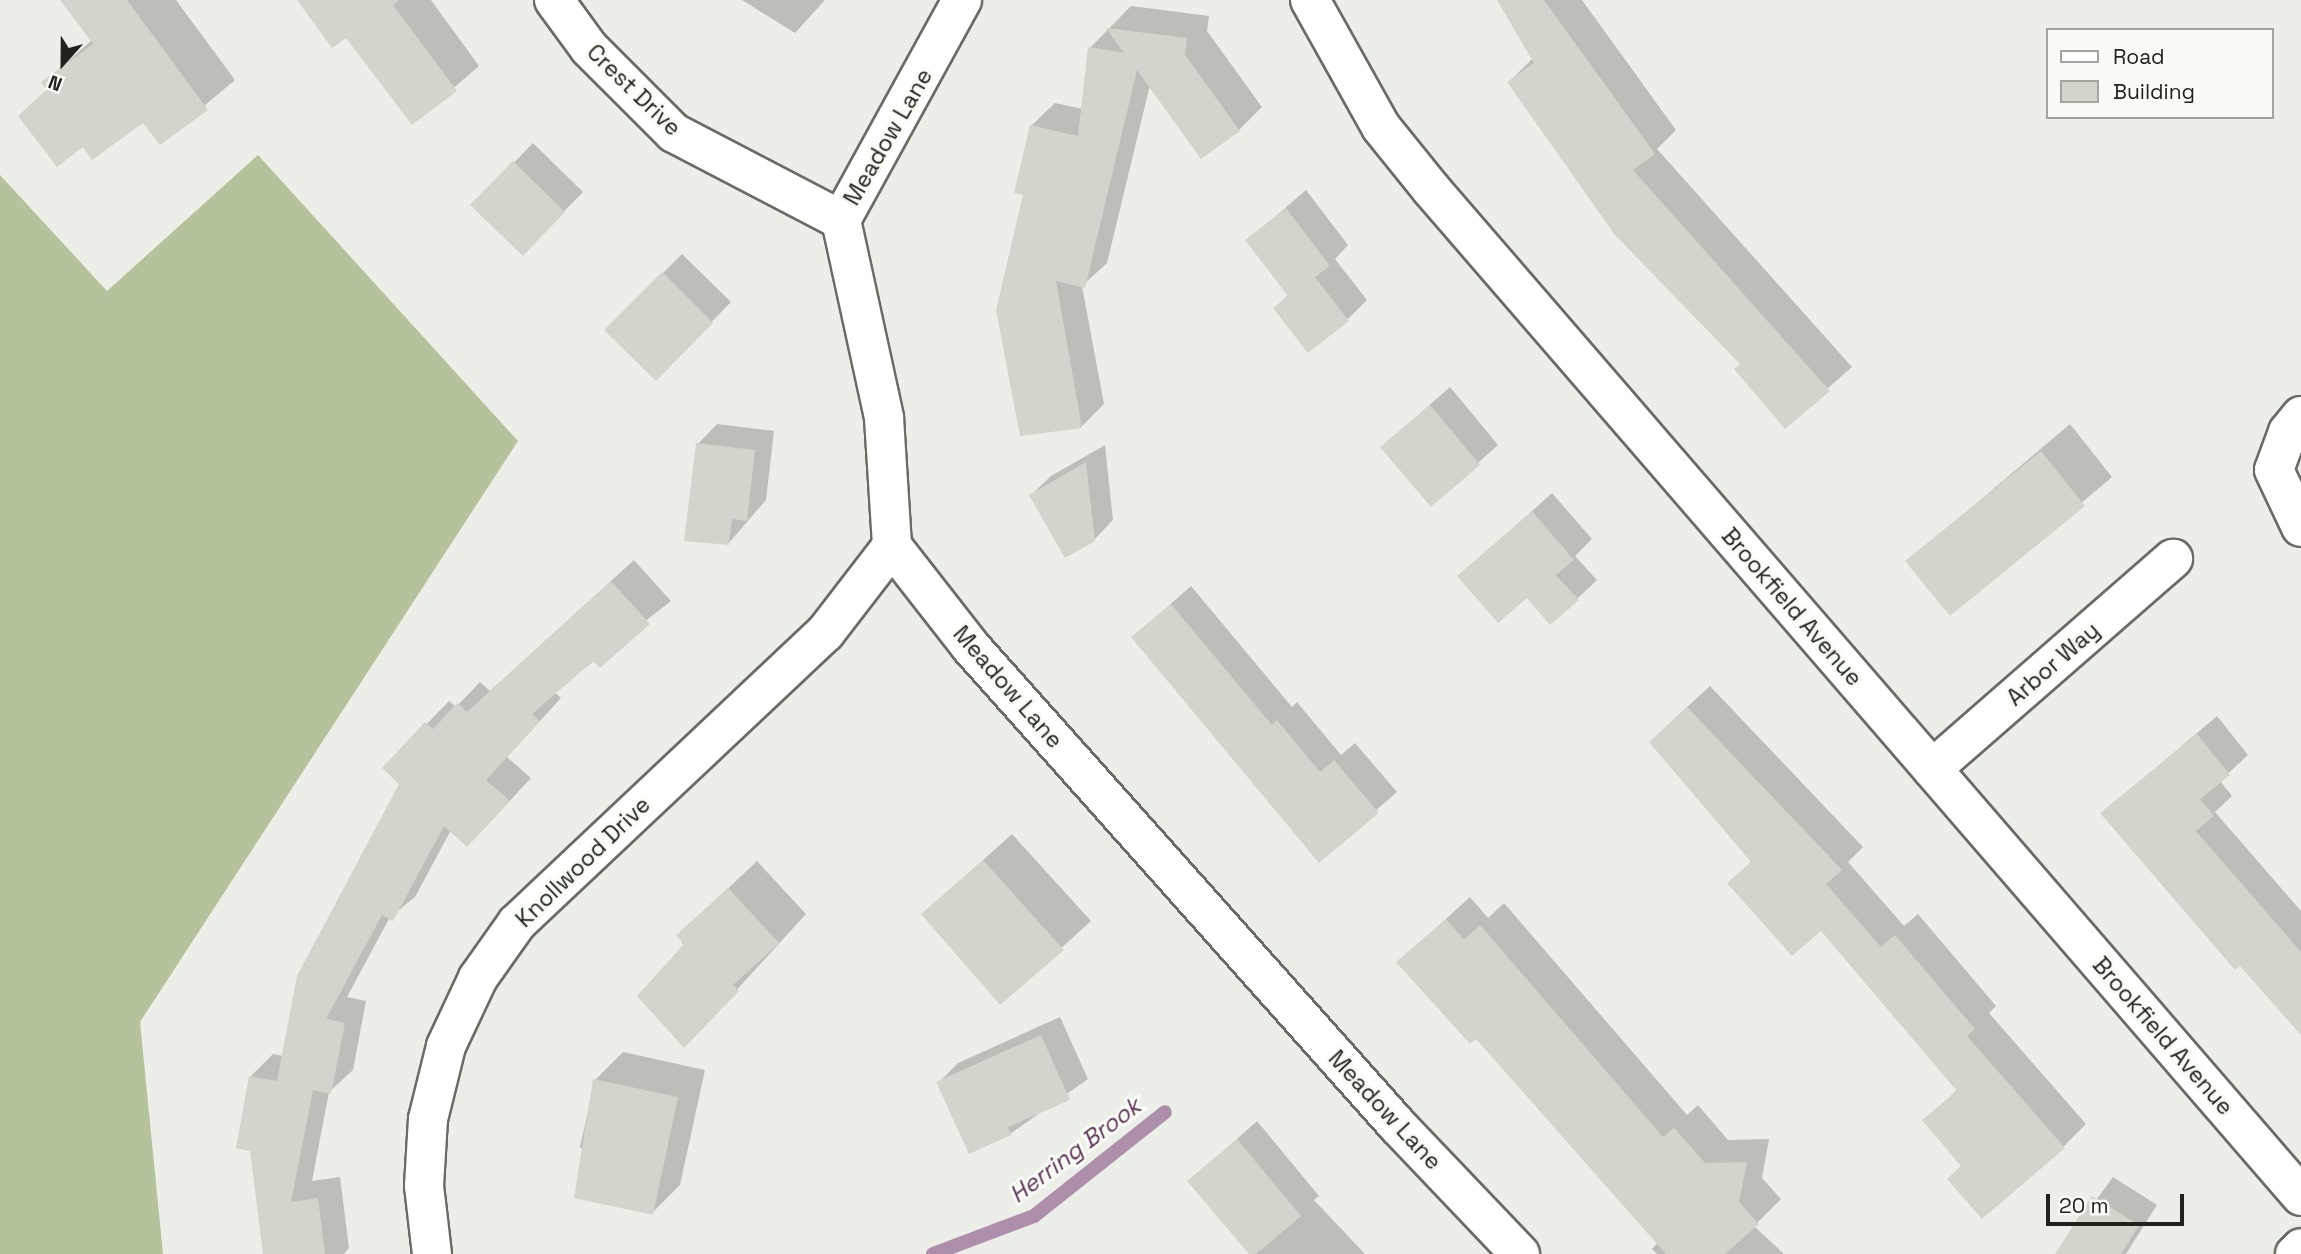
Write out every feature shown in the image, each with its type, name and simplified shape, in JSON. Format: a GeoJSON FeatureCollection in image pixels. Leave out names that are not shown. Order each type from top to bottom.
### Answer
{"type":"FeatureCollection","features":[{"type":"Feature","properties":{"kind":"street","name":"Crest Drive"},"geometry":{"type":"LineString","coordinates":[[554,0],[589,48],[674,134],[841,220]]}},
{"type":"Feature","properties":{"kind":"street","name":"Meadow Lane"},"geometry":{"type":"LineString","coordinates":[[962,0],[841,220],[884,418],[892,546],[979,657],[1398,1126],[1520,1254]]}},
{"type":"Feature","properties":{"kind":"street","name":"Brookfield Avenue"},"geometry":{"type":"LineString","coordinates":[[1310,0],[1381,127],[1431,189],[2301,1196]]}},
{"type":"Feature","properties":{"kind":"street"},"geometry":{"type":"LineString","coordinates":[[2301,416],[2288,432],[2274,470],[2301,527]]}},
{"type":"Feature","properties":{"kind":"street","name":"Knollwood Drive"},"geometry":{"type":"LineString","coordinates":[[432,1254],[424,1186],[428,1119],[446,1046],[478,978],[517,923],[825,632],[892,546]]}},
{"type":"Feature","properties":{"kind":"street","name":"Arbor Way"},"geometry":{"type":"LineString","coordinates":[[1932,769],[2173,559]]}},
{"type":"Feature","properties":{"kind":"street"},"geometry":{"type":"LineString","coordinates":[[2295,1254],[2301,1248]]}},
{"type":"Feature","properties":{"kind":"green space"},"geometry":{"type":"Polygon","coordinates":[[[258,155],[518,441],[140,1022],[163,1254],[0,1254],[0,175],[107,291],[258,155]]]}},
{"type":"Feature","properties":{"kind":"building"},"geometry":{"type":"Polygon","coordinates":[[[60,0],[127,0],[208,110],[160,145],[143,123],[92,160],[83,147],[57,167],[18,116],[46,90],[41,82],[93,44],[60,0]]]}},
{"type":"Feature","properties":{"kind":"building"},"geometry":{"type":"Polygon","coordinates":[[[297,0],[400,0],[393,5],[457,91],[412,125],[346,38],[332,48],[297,0]]]}},
{"type":"Feature","properties":{"kind":"building"},"geometry":{"type":"Polygon","coordinates":[[[1497,0],[1544,0],[1655,154],[1633,170],[1830,391],[1785,429],[1734,369],[1740,364],[1615,235],[1507,82],[1534,63],[1497,0]]]}},
{"type":"Feature","properties":{"kind":"building"},"geometry":{"type":"Polygon","coordinates":[[[1106,28],[1187,38],[1185,55],[1240,131],[1201,159],[1137,70],[1085,288],[1056,281],[1082,428],[1020,436],[996,310],[1023,195],[1014,193],[1030,125],[1078,136],[1088,47],[1124,53],[1106,28]]]}},
{"type":"Feature","properties":{"kind":"building"},"geometry":{"type":"Polygon","coordinates":[[[513,161],[565,212],[523,256],[470,205],[513,161]]]}},
{"type":"Feature","properties":{"kind":"building"},"geometry":{"type":"Polygon","coordinates":[[[1286,208],[1330,266],[1315,277],[1349,321],[1308,353],[1273,308],[1288,296],[1245,240],[1286,208]]]}},
{"type":"Feature","properties":{"kind":"building"},"geometry":{"type":"Polygon","coordinates":[[[662,272],[713,323],[656,381],[604,330],[662,272]]]}},
{"type":"Feature","properties":{"kind":"building"},"geometry":{"type":"Polygon","coordinates":[[[1430,405],[1480,465],[1431,507],[1380,447],[1430,405]]]}},
{"type":"Feature","properties":{"kind":"building"},"geometry":{"type":"Polygon","coordinates":[[[696,443],[755,450],[747,521],[732,519],[729,545],[684,541],[696,443]]]}},
{"type":"Feature","properties":{"kind":"building"},"geometry":{"type":"Polygon","coordinates":[[[2041,451],[2085,506],[1950,616],[1905,561],[2041,451]]]}},
{"type":"Feature","properties":{"kind":"building"},"geometry":{"type":"Polygon","coordinates":[[[1086,462],[1095,541],[1065,558],[1029,495],[1086,462]]]}},
{"type":"Feature","properties":{"kind":"building"},"geometry":{"type":"Polygon","coordinates":[[[1532,511],[1574,560],[1556,575],[1579,600],[1550,625],[1527,598],[1498,623],[1457,576],[1532,511]]]}},
{"type":"Feature","properties":{"kind":"building"},"geometry":{"type":"Polygon","coordinates":[[[611,581],[650,624],[600,668],[593,661],[532,714],[540,721],[486,780],[510,801],[467,847],[444,826],[393,921],[382,915],[326,1019],[345,1023],[331,1094],[313,1090],[291,1202],[318,1198],[325,1254],[263,1254],[250,1151],[236,1148],[249,1076],[277,1081],[297,976],[399,784],[382,768],[425,722],[433,729],[457,703],[467,712],[611,581]]]}},
{"type":"Feature","properties":{"kind":"building"},"geometry":{"type":"Polygon","coordinates":[[[1171,604],[1272,725],[1277,720],[1320,772],[1334,760],[1379,813],[1319,863],[1131,637],[1171,604]]]}},
{"type":"Feature","properties":{"kind":"building"},"geometry":{"type":"Polygon","coordinates":[[[1687,707],[1842,870],[1826,884],[1881,947],[1895,935],[1975,1029],[1967,1036],[2065,1148],[1982,1219],[1947,1179],[1961,1166],[1922,1120],[1957,1091],[1821,931],[1792,956],[1727,883],[1751,862],[1649,742],[1687,707]]]}},
{"type":"Feature","properties":{"kind":"building"},"geometry":{"type":"Polygon","coordinates":[[[2197,734],[2230,775],[2200,799],[2214,816],[2196,831],[2301,952],[2301,1035],[2240,966],[2235,970],[2100,813],[2197,734]]]}},
{"type":"Feature","properties":{"kind":"building"},"geometry":{"type":"Polygon","coordinates":[[[983,860],[1064,950],[1000,1005],[921,914],[983,860]]]}},
{"type":"Feature","properties":{"kind":"building"},"geometry":{"type":"Polygon","coordinates":[[[728,888],[779,943],[733,985],[739,991],[684,1048],[637,996],[684,944],[676,935],[728,888]]]}},
{"type":"Feature","properties":{"kind":"building"},"geometry":{"type":"Polygon","coordinates":[[[1446,919],[1464,940],[1480,925],[1663,1137],[1674,1128],[1705,1163],[1747,1162],[1739,1202],[1759,1224],[1725,1254],[1666,1254],[1476,1039],[1470,1044],[1396,962],[1446,919]]]}},
{"type":"Feature","properties":{"kind":"building"},"geometry":{"type":"Polygon","coordinates":[[[1041,1035],[1070,1100],[1008,1127],[1011,1135],[969,1154],[936,1082],[1041,1035]]]}},
{"type":"Feature","properties":{"kind":"building"},"geometry":{"type":"Polygon","coordinates":[[[593,1079],[678,1097],[653,1215],[574,1198],[593,1079]]]}},
{"type":"Feature","properties":{"kind":"building"},"geometry":{"type":"Polygon","coordinates":[[[1237,1139],[1301,1216],[1256,1254],[1249,1254],[1187,1181],[1237,1139]]]}},
{"type":"Feature","properties":{"kind":"building"},"geometry":{"type":"Polygon","coordinates":[[[2092,1196],[2139,1225],[2121,1254],[2055,1254],[2092,1196]]]}},
{"type":"Feature","properties":{"kind":"waterway","name":"Herring Brook"},"geometry":{"type":"LineString","coordinates":[[933,1254],[1034,1216],[1165,1112]]}}]}
